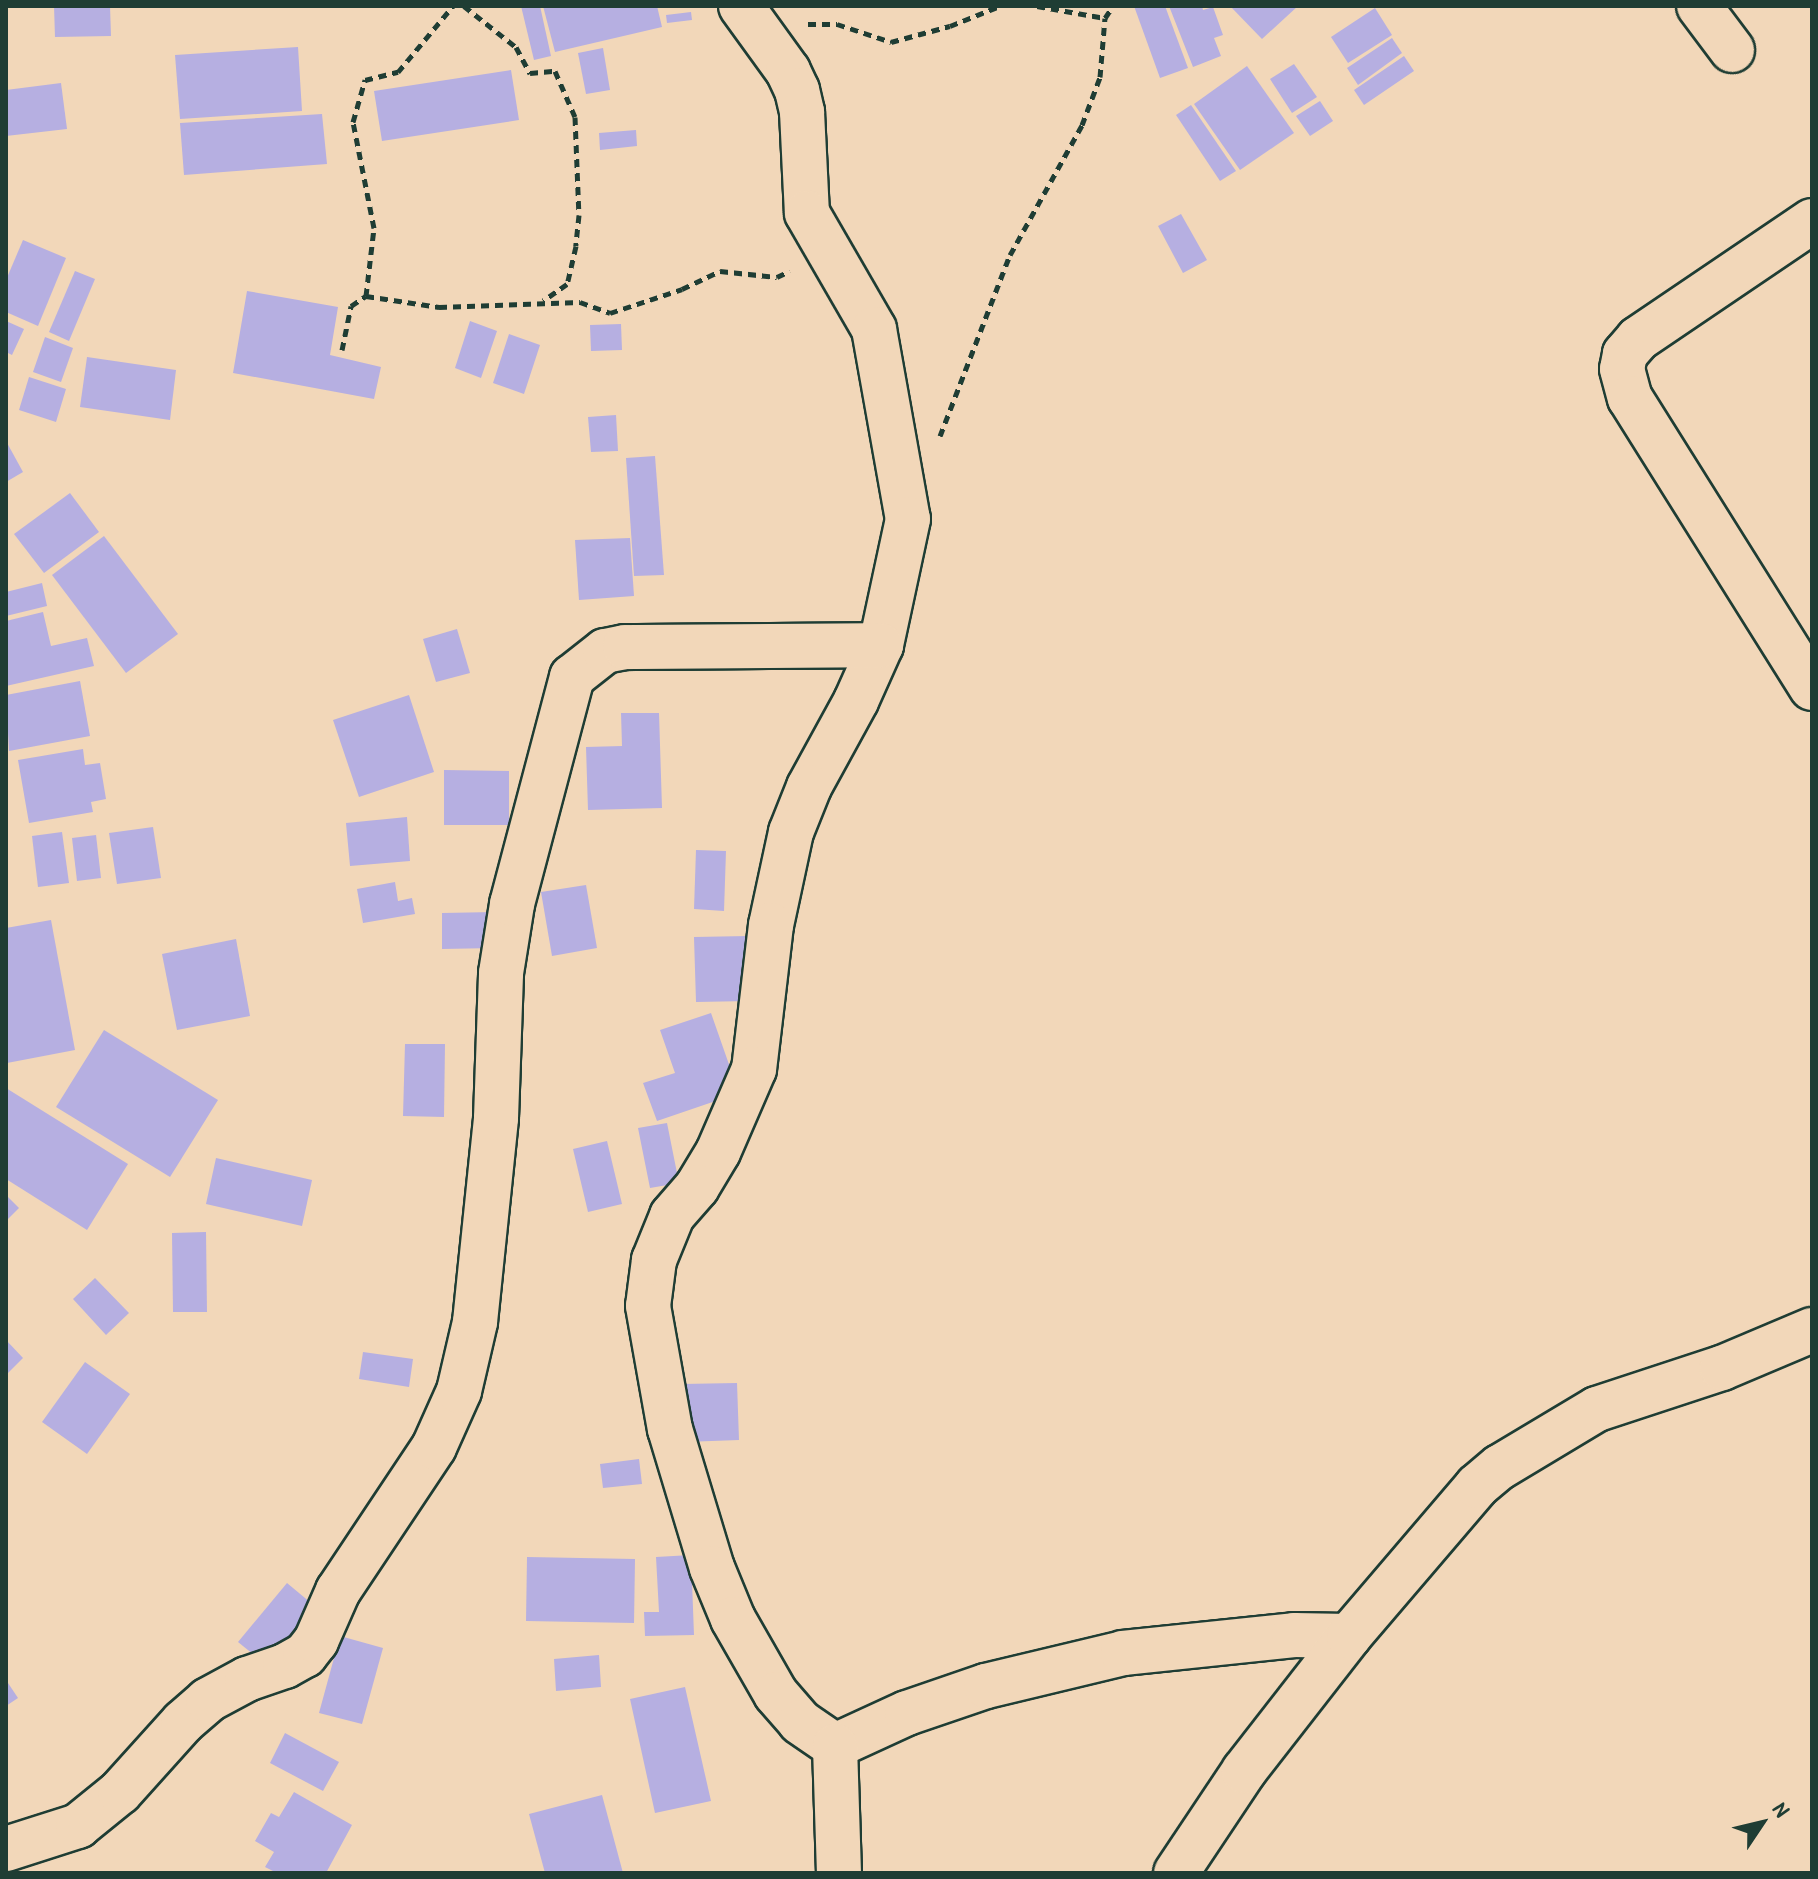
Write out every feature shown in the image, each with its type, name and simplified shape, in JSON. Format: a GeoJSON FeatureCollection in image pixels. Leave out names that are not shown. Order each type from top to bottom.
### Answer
{"type":"FeatureCollection","features":[{"type":"Feature","properties":{"kind":"street"},"geometry":{"type":"LineString","coordinates":[[1699,6],[1732,50]]}},
{"type":"Feature","properties":{"kind":"street"},"geometry":{"type":"LineString","coordinates":[[746,14],[788,71],[797,90],[802,112],[806,204],[828,254],[863,305],[874,329],[908,519],[881,645],[856,701],[809,787],[791,832],[771,925],[754,1069],[718,1152],[697,1187],[672,1216],[654,1260],[648,1306],[670,1429],[722,1594],[776,1694],[800,1722],[835,1746]]}},
{"type":"Feature","properties":{"kind":"street"},"geometry":{"type":"LineString","coordinates":[[1812,221],[1638,339],[1625,354],[1622,369],[1630,398],[1812,688]]}},
{"type":"Feature","properties":{"kind":"street"},"geometry":{"type":"LineString","coordinates":[[6,1849],[78,1826],[120,1792],[183,1722],[208,1700],[247,1679],[285,1666],[305,1655],[316,1641],[338,1591],[434,1447],[459,1391],[475,1322],[496,1118],[501,973],[512,904],[572,677],[588,661],[605,651],[625,647],[881,645]]}},
{"type":"Feature","properties":{"kind":"street"},"geometry":{"type":"LineString","coordinates":[[1176,1873],[1244,1771],[1349,1636],[1477,1486],[1500,1467],[1597,1409],[1722,1368],[1812,1330]]}},
{"type":"Feature","properties":{"kind":"street"},"geometry":{"type":"LineString","coordinates":[[835,1746],[907,1713],[986,1686],[1123,1653],[1294,1635],[1349,1636]]}},
{"type":"Feature","properties":{"kind":"street"},"geometry":{"type":"LineString","coordinates":[[835,1746],[839,1873]]}},
{"type":"Feature","properties":{"kind":"path"},"geometry":{"type":"LineString","coordinates":[[366,296],[374,228],[353,122],[365,80],[398,72],[453,6]]}},
{"type":"Feature","properties":{"kind":"path"},"geometry":{"type":"LineString","coordinates":[[464,6],[516,47],[530,73],[555,71],[575,117],[579,215],[576,246],[567,284],[542,302]]}},
{"type":"Feature","properties":{"kind":"path"},"geometry":{"type":"LineString","coordinates":[[746,14],[837,24],[891,42],[950,26],[1000,6]]}},
{"type":"Feature","properties":{"kind":"path"},"geometry":{"type":"LineString","coordinates":[[1037,6],[1105,18]]}},
{"type":"Feature","properties":{"kind":"path"},"geometry":{"type":"LineString","coordinates":[[940,437],[1010,255],[1082,125],[1100,77],[1105,18],[1113,6]]}},
{"type":"Feature","properties":{"kind":"path"},"geometry":{"type":"LineString","coordinates":[[342,350],[351,306],[366,296],[439,307],[580,302],[610,313],[682,289],[720,271],[777,277],[828,254]]}},
{"type":"Feature","properties":{"kind":"building"},"geometry":{"type":"Polygon","coordinates":[[[54,6],[110,6],[111,36],[55,37],[54,6]]]}},
{"type":"Feature","properties":{"kind":"building"},"geometry":{"type":"Polygon","coordinates":[[[521,6],[540,6],[551,56],[534,60],[521,6]]]}},
{"type":"Feature","properties":{"kind":"building"},"geometry":{"type":"Polygon","coordinates":[[[543,6],[657,6],[662,27],[555,52],[543,6]]]}},
{"type":"Feature","properties":{"kind":"building"},"geometry":{"type":"Polygon","coordinates":[[[1134,6],[1165,6],[1188,68],[1160,78],[1134,6]]]}},
{"type":"Feature","properties":{"kind":"building"},"geometry":{"type":"Polygon","coordinates":[[[1169,6],[1202,6],[1203,10],[1213,7],[1223,35],[1214,38],[1221,56],[1193,67],[1169,6]]]}},
{"type":"Feature","properties":{"kind":"building"},"geometry":{"type":"Polygon","coordinates":[[[1230,6],[1298,6],[1262,39],[1230,6]]]}},
{"type":"Feature","properties":{"kind":"building"},"geometry":{"type":"Polygon","coordinates":[[[1375,8],[1392,35],[1348,63],[1331,37],[1375,8]]]}},
{"type":"Feature","properties":{"kind":"building"},"geometry":{"type":"Polygon","coordinates":[[[691,12],[692,20],[667,23],[666,15],[691,12]]]}},
{"type":"Feature","properties":{"kind":"building"},"geometry":{"type":"Polygon","coordinates":[[[1392,38],[1402,53],[1358,85],[1347,68],[1392,38]]]}},
{"type":"Feature","properties":{"kind":"building"},"geometry":{"type":"Polygon","coordinates":[[[298,47],[302,111],[180,119],[175,55],[298,47]]]}},
{"type":"Feature","properties":{"kind":"building"},"geometry":{"type":"Polygon","coordinates":[[[603,48],[610,90],[586,94],[578,53],[603,48]]]}},
{"type":"Feature","properties":{"kind":"building"},"geometry":{"type":"Polygon","coordinates":[[[1404,56],[1414,71],[1364,105],[1354,90],[1404,56]]]}},
{"type":"Feature","properties":{"kind":"building"},"geometry":{"type":"Polygon","coordinates":[[[1294,64],[1317,97],[1292,113],[1270,79],[1294,64]]]}},
{"type":"Feature","properties":{"kind":"building"},"geometry":{"type":"Polygon","coordinates":[[[1247,66],[1294,133],[1240,170],[1194,104],[1247,66]]]}},
{"type":"Feature","properties":{"kind":"building"},"geometry":{"type":"Polygon","coordinates":[[[511,70],[519,120],[382,141],[374,91],[511,70]]]}},
{"type":"Feature","properties":{"kind":"building"},"geometry":{"type":"Polygon","coordinates":[[[61,83],[67,129],[6,136],[6,90],[61,83]]]}},
{"type":"Feature","properties":{"kind":"building"},"geometry":{"type":"Polygon","coordinates":[[[1320,101],[1333,121],[1310,136],[1296,116],[1320,101]]]}},
{"type":"Feature","properties":{"kind":"building"},"geometry":{"type":"Polygon","coordinates":[[[1191,105],[1236,171],[1220,181],[1176,115],[1191,105]]]}},
{"type":"Feature","properties":{"kind":"building"},"geometry":{"type":"Polygon","coordinates":[[[322,114],[327,164],[184,175],[180,123],[322,114]]]}},
{"type":"Feature","properties":{"kind":"building"},"geometry":{"type":"Polygon","coordinates":[[[636,130],[637,146],[600,150],[599,133],[636,130]]]}},
{"type":"Feature","properties":{"kind":"building"},"geometry":{"type":"Polygon","coordinates":[[[1181,214],[1207,260],[1183,273],[1158,226],[1181,214]]]}},
{"type":"Feature","properties":{"kind":"building"},"geometry":{"type":"Polygon","coordinates":[[[23,240],[66,258],[38,326],[6,312],[6,280],[23,240]]]}},
{"type":"Feature","properties":{"kind":"building"},"geometry":{"type":"Polygon","coordinates":[[[75,271],[95,279],[69,341],[49,332],[75,271]]]}},
{"type":"Feature","properties":{"kind":"building"},"geometry":{"type":"Polygon","coordinates":[[[247,291],[338,307],[330,355],[381,367],[374,399],[233,373],[247,291]]]}},
{"type":"Feature","properties":{"kind":"building"},"geometry":{"type":"Polygon","coordinates":[[[6,321],[24,329],[12,355],[6,352],[6,321]]]}},
{"type":"Feature","properties":{"kind":"building"},"geometry":{"type":"Polygon","coordinates":[[[470,321],[497,331],[481,378],[455,368],[470,321]]]}},
{"type":"Feature","properties":{"kind":"building"},"geometry":{"type":"Polygon","coordinates":[[[621,324],[622,350],[591,351],[590,325],[621,324]]]}},
{"type":"Feature","properties":{"kind":"building"},"geometry":{"type":"Polygon","coordinates":[[[509,334],[540,345],[524,394],[493,383],[509,334]]]}},
{"type":"Feature","properties":{"kind":"building"},"geometry":{"type":"Polygon","coordinates":[[[45,337],[73,348],[61,382],[33,372],[45,337]]]}},
{"type":"Feature","properties":{"kind":"building"},"geometry":{"type":"Polygon","coordinates":[[[87,357],[176,370],[170,420],[80,407],[87,357]]]}},
{"type":"Feature","properties":{"kind":"building"},"geometry":{"type":"Polygon","coordinates":[[[29,377],[66,389],[56,422],[19,410],[29,377]]]}},
{"type":"Feature","properties":{"kind":"building"},"geometry":{"type":"Polygon","coordinates":[[[616,415],[618,451],[591,452],[588,417],[616,415]]]}},
{"type":"Feature","properties":{"kind":"building"},"geometry":{"type":"Polygon","coordinates":[[[6,441],[23,472],[6,482],[6,441]]]}},
{"type":"Feature","properties":{"kind":"building"},"geometry":{"type":"Polygon","coordinates":[[[655,456],[664,575],[634,576],[626,458],[655,456]]]}},
{"type":"Feature","properties":{"kind":"building"},"geometry":{"type":"Polygon","coordinates":[[[70,493],[99,532],[44,573],[14,534],[70,493]]]}},
{"type":"Feature","properties":{"kind":"building"},"geometry":{"type":"Polygon","coordinates":[[[104,536],[178,634],[126,673],[52,575],[104,536]]]}},
{"type":"Feature","properties":{"kind":"building"},"geometry":{"type":"Polygon","coordinates":[[[630,538],[634,596],[579,600],[575,540],[630,538]]]}},
{"type":"Feature","properties":{"kind":"building"},"geometry":{"type":"Polygon","coordinates":[[[42,583],[47,606],[6,616],[6,592],[42,583]]]}},
{"type":"Feature","properties":{"kind":"building"},"geometry":{"type":"Polygon","coordinates":[[[43,612],[51,646],[87,638],[94,666],[6,686],[6,621],[43,612]]]}},
{"type":"Feature","properties":{"kind":"building"},"geometry":{"type":"Polygon","coordinates":[[[457,629],[470,673],[436,682],[423,639],[457,629]]]}},
{"type":"Feature","properties":{"kind":"building"},"geometry":{"type":"Polygon","coordinates":[[[80,681],[90,736],[9,751],[6,695],[80,681]]]}},
{"type":"Feature","properties":{"kind":"building"},"geometry":{"type":"Polygon","coordinates":[[[409,695],[434,772],[359,797],[333,720],[409,695]]]}},
{"type":"Feature","properties":{"kind":"building"},"geometry":{"type":"Polygon","coordinates":[[[621,713],[659,713],[662,808],[588,810],[586,747],[622,746],[621,713]]]}},
{"type":"Feature","properties":{"kind":"building"},"geometry":{"type":"Polygon","coordinates":[[[83,749],[85,765],[100,763],[106,799],[91,802],[93,812],[29,823],[18,760],[83,749]]]}},
{"type":"Feature","properties":{"kind":"building"},"geometry":{"type":"Polygon","coordinates":[[[444,770],[509,771],[509,825],[444,825],[444,770]]]}},
{"type":"Feature","properties":{"kind":"building"},"geometry":{"type":"Polygon","coordinates":[[[407,817],[410,861],[350,866],[346,823],[407,817]]]}},
{"type":"Feature","properties":{"kind":"building"},"geometry":{"type":"Polygon","coordinates":[[[153,827],[161,878],[117,884],[109,833],[153,827]]]}},
{"type":"Feature","properties":{"kind":"building"},"geometry":{"type":"Polygon","coordinates":[[[62,832],[69,883],[38,887],[32,836],[62,832]]]}},
{"type":"Feature","properties":{"kind":"building"},"geometry":{"type":"Polygon","coordinates":[[[96,835],[101,878],[77,881],[72,838],[96,835]]]}},
{"type":"Feature","properties":{"kind":"building"},"geometry":{"type":"Polygon","coordinates":[[[696,850],[726,851],[724,911],[694,909],[696,850]]]}},
{"type":"Feature","properties":{"kind":"building"},"geometry":{"type":"Polygon","coordinates":[[[395,882],[398,901],[412,898],[415,914],[363,923],[357,889],[395,882]]]}},
{"type":"Feature","properties":{"kind":"building"},"geometry":{"type":"Polygon","coordinates":[[[586,885],[597,948],[552,956],[541,892],[586,885]]]}},
{"type":"Feature","properties":{"kind":"building"},"geometry":{"type":"Polygon","coordinates":[[[495,912],[495,948],[442,949],[442,913],[495,912]]]}},
{"type":"Feature","properties":{"kind":"building"},"geometry":{"type":"Polygon","coordinates":[[[51,920],[75,1050],[7,1063],[6,928],[51,920]]]}},
{"type":"Feature","properties":{"kind":"building"},"geometry":{"type":"Polygon","coordinates":[[[748,936],[749,1001],[696,1002],[694,937],[748,936]]]}},
{"type":"Feature","properties":{"kind":"building"},"geometry":{"type":"Polygon","coordinates":[[[236,939],[250,1016],[177,1030],[162,954],[236,939]]]}},
{"type":"Feature","properties":{"kind":"building"},"geometry":{"type":"Polygon","coordinates":[[[711,1013],[739,1093],[657,1121],[643,1083],[675,1073],[660,1030],[711,1013]]]}},
{"type":"Feature","properties":{"kind":"building"},"geometry":{"type":"Polygon","coordinates":[[[104,1030],[218,1100],[170,1177],[56,1107],[104,1030]]]}},
{"type":"Feature","properties":{"kind":"building"},"geometry":{"type":"Polygon","coordinates":[[[405,1044],[445,1044],[444,1117],[403,1116],[405,1044]]]}},
{"type":"Feature","properties":{"kind":"building"},"geometry":{"type":"Polygon","coordinates":[[[6,1088],[128,1164],[87,1230],[6,1179],[6,1088]]]}},
{"type":"Feature","properties":{"kind":"building"},"geometry":{"type":"Polygon","coordinates":[[[667,1123],[679,1183],[650,1188],[638,1128],[667,1123]]]}},
{"type":"Feature","properties":{"kind":"building"},"geometry":{"type":"Polygon","coordinates":[[[607,1141],[622,1204],[588,1212],[573,1149],[607,1141]]]}},
{"type":"Feature","properties":{"kind":"building"},"geometry":{"type":"Polygon","coordinates":[[[216,1158],[312,1180],[302,1226],[206,1204],[216,1158]]]}},
{"type":"Feature","properties":{"kind":"building"},"geometry":{"type":"Polygon","coordinates":[[[6,1195],[19,1208],[6,1221],[6,1195]]]}},
{"type":"Feature","properties":{"kind":"building"},"geometry":{"type":"Polygon","coordinates":[[[206,1232],[207,1312],[173,1312],[172,1233],[206,1232]]]}},
{"type":"Feature","properties":{"kind":"building"},"geometry":{"type":"Polygon","coordinates":[[[95,1278],[129,1313],[106,1335],[73,1299],[95,1278]]]}},
{"type":"Feature","properties":{"kind":"building"},"geometry":{"type":"Polygon","coordinates":[[[6,1340],[23,1358],[6,1375],[6,1340]]]}},
{"type":"Feature","properties":{"kind":"building"},"geometry":{"type":"Polygon","coordinates":[[[363,1352],[413,1359],[409,1387],[359,1379],[363,1352]]]}},
{"type":"Feature","properties":{"kind":"building"},"geometry":{"type":"Polygon","coordinates":[[[85,1362],[130,1394],[87,1454],[42,1422],[85,1362]]]}},
{"type":"Feature","properties":{"kind":"building"},"geometry":{"type":"Polygon","coordinates":[[[737,1383],[739,1440],[684,1442],[682,1384],[737,1383]]]}},
{"type":"Feature","properties":{"kind":"building"},"geometry":{"type":"Polygon","coordinates":[[[639,1459],[642,1484],[603,1488],[600,1464],[639,1459]]]}},
{"type":"Feature","properties":{"kind":"building"},"geometry":{"type":"Polygon","coordinates":[[[691,1555],[694,1635],[645,1636],[644,1612],[659,1612],[656,1557],[691,1555]]]}},
{"type":"Feature","properties":{"kind":"building"},"geometry":{"type":"Polygon","coordinates":[[[527,1557],[635,1559],[634,1623],[526,1621],[527,1557]]]}},
{"type":"Feature","properties":{"kind":"building"},"geometry":{"type":"Polygon","coordinates":[[[287,1583],[317,1608],[268,1666],[238,1642],[287,1583]]]}},
{"type":"Feature","properties":{"kind":"building"},"geometry":{"type":"Polygon","coordinates":[[[340,1636],[383,1648],[362,1724],[319,1713],[340,1636]]]}},
{"type":"Feature","properties":{"kind":"building"},"geometry":{"type":"Polygon","coordinates":[[[599,1655],[601,1687],[556,1691],[554,1659],[599,1655]]]}},
{"type":"Feature","properties":{"kind":"building"},"geometry":{"type":"Polygon","coordinates":[[[6,1680],[18,1698],[6,1706],[6,1680]]]}},
{"type":"Feature","properties":{"kind":"building"},"geometry":{"type":"Polygon","coordinates":[[[685,1687],[711,1801],[655,1813],[630,1699],[685,1687]]]}},
{"type":"Feature","properties":{"kind":"building"},"geometry":{"type":"Polygon","coordinates":[[[285,1733],[339,1762],[323,1791],[270,1763],[285,1733]]]}},
{"type":"Feature","properties":{"kind":"building"},"geometry":{"type":"Polygon","coordinates":[[[294,1792],[352,1825],[326,1873],[277,1873],[265,1867],[274,1852],[255,1841],[271,1813],[279,1817],[294,1792]]]}},
{"type":"Feature","properties":{"kind":"building"},"geometry":{"type":"Polygon","coordinates":[[[602,1795],[623,1873],[545,1873],[529,1814],[602,1795]]]}}]}
